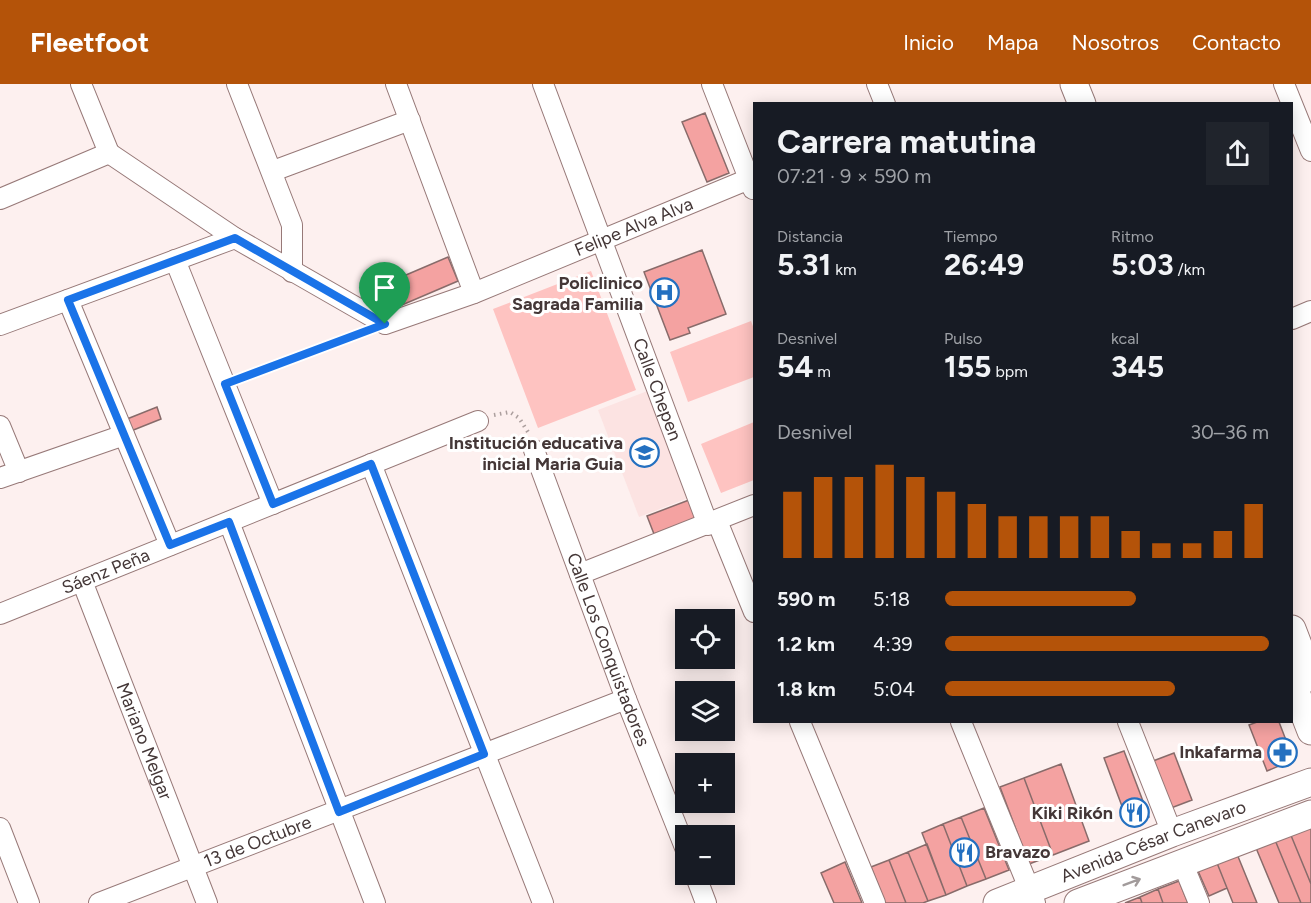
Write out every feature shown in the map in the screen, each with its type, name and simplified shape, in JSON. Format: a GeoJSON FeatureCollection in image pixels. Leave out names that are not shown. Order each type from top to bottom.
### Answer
{"type":"FeatureCollection","features":[{"type":"Feature","properties":{"kind":"main road"},"geometry":{"type":"LineString","coordinates":[[1054,84],[1061,102]]}},
{"type":"Feature","properties":{"kind":"main road"},"geometry":{"type":"LineString","coordinates":[[1074,84],[1081,102]]}},
{"type":"Feature","properties":{"kind":"main road"},"geometry":{"type":"LineString","coordinates":[[1293,631],[1311,678]]}},
{"type":"Feature","properties":{"kind":"main road"},"geometry":{"type":"LineString","coordinates":[[1293,685],[1311,731]]}},
{"type":"Feature","properties":{"kind":"main road","name":"Avenida César Canevaro"},"geometry":{"type":"LineString","coordinates":[[997,903],[1032,897],[1172,833],[1311,782]]}},
{"type":"Feature","properties":{"kind":"main road","name":"Avenida César Canevaro"},"geometry":{"type":"LineString","coordinates":[[1078,903],[1311,814]]}},
{"type":"Feature","properties":{"kind":"street"},"geometry":{"type":"LineString","coordinates":[[81,84],[109,153],[235,238],[385,324]]}},
{"type":"Feature","properties":{"kind":"street"},"geometry":{"type":"LineString","coordinates":[[237,84],[273,171],[292,225],[292,272]]}},
{"type":"Feature","properties":{"kind":"street"},"geometry":{"type":"LineString","coordinates":[[396,84],[474,293]]}},
{"type":"Feature","properties":{"kind":"street","name":"Calle Chepen"},"geometry":{"type":"LineString","coordinates":[[543,84],[601,241],[712,523],[753,610]]}},
{"type":"Feature","properties":{"kind":"street"},"geometry":{"type":"LineString","coordinates":[[712,84],[752,185]]}},
{"type":"Feature","properties":{"kind":"street"},"geometry":{"type":"LineString","coordinates":[[877,84],[884,102]]}},
{"type":"Feature","properties":{"kind":"street"},"geometry":{"type":"LineString","coordinates":[[1284,84],[1291,102]]}},
{"type":"Feature","properties":{"kind":"street"},"geometry":{"type":"LineString","coordinates":[[1293,106],[1311,151]]}},
{"type":"Feature","properties":{"kind":"street"},"geometry":{"type":"LineString","coordinates":[[273,171],[410,120]]}},
{"type":"Feature","properties":{"kind":"street"},"geometry":{"type":"LineString","coordinates":[[0,199],[109,153]]}},
{"type":"Feature","properties":{"kind":"street","name":"Felipe Alva Alva"},"geometry":{"type":"LineString","coordinates":[[385,324],[474,293],[601,241],[752,185]]}},
{"type":"Feature","properties":{"kind":"street"},"geometry":{"type":"LineString","coordinates":[[0,325],[235,238]]}},
{"type":"Feature","properties":{"kind":"street"},"geometry":{"type":"LineString","coordinates":[[176,260],[273,504]]}},
{"type":"Feature","properties":{"kind":"street"},"geometry":{"type":"LineString","coordinates":[[68,300],[170,545]]}},
{"type":"Feature","properties":{"kind":"street"},"geometry":{"type":"LineString","coordinates":[[1293,319],[1311,311]]}},
{"type":"Feature","properties":{"kind":"street","name":"Sáenz Peña"},"geometry":{"type":"LineString","coordinates":[[0,614],[478,422]]}},
{"type":"Feature","properties":{"kind":"street"},"geometry":{"type":"LineString","coordinates":[[0,426],[9,475],[124,435]]}},
{"type":"Feature","properties":{"kind":"street","name":"Calle Los Conquistadores"},"geometry":{"type":"LineString","coordinates":[[534,450],[626,699],[676,825]]}},
{"type":"Feature","properties":{"kind":"street"},"geometry":{"type":"LineString","coordinates":[[371,464],[543,903]]}},
{"type":"Feature","properties":{"kind":"street"},"geometry":{"type":"LineString","coordinates":[[580,574],[753,505]]}},
{"type":"Feature","properties":{"kind":"street"},"geometry":{"type":"LineString","coordinates":[[229,522],[375,903]]}},
{"type":"Feature","properties":{"kind":"street","name":"Mariano Melgar"},"geometry":{"type":"LineString","coordinates":[[82,581],[207,903]]}},
{"type":"Feature","properties":{"kind":"street","name":"13 de Octubre"},"geometry":{"type":"LineString","coordinates":[[99,903],[192,865],[339,812],[626,699]]}},
{"type":"Feature","properties":{"kind":"street"},"geometry":{"type":"LineString","coordinates":[[800,723],[875,903]]}},
{"type":"Feature","properties":{"kind":"street"},"geometry":{"type":"LineString","coordinates":[[961,723],[1032,897]]}},
{"type":"Feature","properties":{"kind":"street"},"geometry":{"type":"LineString","coordinates":[[1128,723],[1172,833]]}},
{"type":"Feature","properties":{"kind":"street"},"geometry":{"type":"LineString","coordinates":[[0,828],[29,903]]}},
{"type":"Feature","properties":{"kind":"street"},"geometry":{"type":"LineString","coordinates":[[1182,862],[1198,903]]}},
{"type":"Feature","properties":{"kind":"street"},"geometry":{"type":"LineString","coordinates":[[699,885],[706,903]]}},
{"type":"Feature","properties":{"kind":"path"},"geometry":{"type":"LineString","coordinates":[[225,384],[385,324]]}},
{"type":"Feature","properties":{"kind":"path"},"geometry":{"type":"LineString","coordinates":[[478,422],[500,412],[510,412],[523,424],[534,450]]}},
{"type":"Feature","properties":{"kind":"shaded area"},"geometry":{"type":"Polygon","coordinates":[[[591,271],[636,390],[538,428],[493,309],[591,271]]]}},
{"type":"Feature","properties":{"kind":"shaded area"},"geometry":{"type":"Polygon","coordinates":[[[751,321],[753,326],[753,377],[688,402],[670,352],[751,321]]]}},
{"type":"Feature","properties":{"kind":"shaded area","name":"Institución educativa inicial Maria Guia"},"geometry":{"type":"Polygon","coordinates":[[[650,390],[691,497],[639,517],[598,410],[650,390]]]}},
{"type":"Feature","properties":{"kind":"shaded area"},"geometry":{"type":"Polygon","coordinates":[[[753,422],[753,480],[721,493],[701,444],[753,422]]]}},
{"type":"Feature","properties":{"kind":"building"},"geometry":{"type":"Polygon","coordinates":[[[705,113],[729,173],[707,182],[682,122],[705,113]]]}},
{"type":"Feature","properties":{"kind":"building"},"geometry":{"type":"Polygon","coordinates":[[[702,250],[726,314],[688,328],[690,333],[670,340],[644,272],[702,250]]]}},
{"type":"Feature","properties":{"kind":"building"},"geometry":{"type":"Polygon","coordinates":[[[448,257],[458,281],[402,305],[392,281],[448,257]]]}},
{"type":"Feature","properties":{"kind":"building"},"geometry":{"type":"Polygon","coordinates":[[[157,407],[161,419],[131,431],[127,419],[157,407]]]}},
{"type":"Feature","properties":{"kind":"building"},"geometry":{"type":"Polygon","coordinates":[[[689,500],[696,518],[654,534],[647,516],[689,500]]]}},
{"type":"Feature","properties":{"kind":"building"},"geometry":{"type":"Polygon","coordinates":[[[1279,723],[1289,748],[1286,763],[1267,771],[1249,725],[1279,723]]]}},
{"type":"Feature","properties":{"kind":"building"},"geometry":{"type":"Polygon","coordinates":[[[1124,751],[1149,817],[1129,825],[1104,758],[1124,751]]]}},
{"type":"Feature","properties":{"kind":"building"},"geometry":{"type":"Polygon","coordinates":[[[1174,753],[1192,800],[1171,808],[1153,761],[1174,753]]]}},
{"type":"Feature","properties":{"kind":"building"},"geometry":{"type":"Polygon","coordinates":[[[1061,764],[1089,841],[1053,855],[1024,778],[1061,764]]]}},
{"type":"Feature","properties":{"kind":"building"},"geometry":{"type":"Polygon","coordinates":[[[1024,778],[1053,855],[1029,864],[1000,787],[1024,778]]]}},
{"type":"Feature","properties":{"kind":"building"},"geometry":{"type":"Polygon","coordinates":[[[984,808],[1009,870],[986,879],[961,817],[984,808]]]}},
{"type":"Feature","properties":{"kind":"building","name":"Bravazo"},"geometry":{"type":"Polygon","coordinates":[[[961,817],[986,879],[967,886],[943,824],[961,817]]]}},
{"type":"Feature","properties":{"kind":"building"},"geometry":{"type":"Polygon","coordinates":[[[943,824],[967,886],[946,895],[922,833],[943,824]]]}},
{"type":"Feature","properties":{"kind":"building"},"geometry":{"type":"Polygon","coordinates":[[[1311,825],[1311,884],[1290,833],[1311,825]]]}},
{"type":"Feature","properties":{"kind":"building"},"geometry":{"type":"Polygon","coordinates":[[[1290,833],[1311,884],[1311,903],[1301,903],[1275,840],[1290,833]]]}},
{"type":"Feature","properties":{"kind":"building"},"geometry":{"type":"Polygon","coordinates":[[[1275,840],[1301,903],[1279,903],[1256,848],[1275,840]]]}},
{"type":"Feature","properties":{"kind":"building"},"geometry":{"type":"Polygon","coordinates":[[[927,844],[946,895],[928,901],[908,852],[927,844]]]}},
{"type":"Feature","properties":{"kind":"building"},"geometry":{"type":"Polygon","coordinates":[[[908,852],[928,901],[923,903],[906,903],[889,860],[908,852]]]}},
{"type":"Feature","properties":{"kind":"building"},"geometry":{"type":"Polygon","coordinates":[[[1237,854],[1257,903],[1233,903],[1217,863],[1237,854]]]}},
{"type":"Feature","properties":{"kind":"building"},"geometry":{"type":"Polygon","coordinates":[[[889,860],[906,903],[885,903],[871,867],[889,860]]]}},
{"type":"Feature","properties":{"kind":"building"},"geometry":{"type":"Polygon","coordinates":[[[845,862],[862,903],[834,903],[821,873],[845,862]]]}},
{"type":"Feature","properties":{"kind":"building"},"geometry":{"type":"Polygon","coordinates":[[[1217,863],[1227,888],[1209,896],[1198,871],[1217,863]]]}},
{"type":"Feature","properties":{"kind":"building"},"geometry":{"type":"Polygon","coordinates":[[[1179,881],[1188,903],[1163,903],[1158,889],[1179,881]]]}},
{"type":"Feature","properties":{"kind":"building"},"geometry":{"type":"Polygon","coordinates":[[[1158,889],[1163,903],[1142,903],[1140,897],[1158,889]]]}},
{"type":"Feature","properties":{"kind":"building"},"geometry":{"type":"Polygon","coordinates":[[[1140,897],[1142,903],[1125,903],[1140,897]]]}},
{"type":"Feature","properties":{"kind":"place","name":"Policlinico Sagrada Familia"},"geometry":{"type":"Point","coordinates":[664,293]}},
{"type":"Feature","properties":{"kind":"place","name":"Institución educativa inicial Maria Guia"},"geometry":{"type":"Point","coordinates":[644,453]}},
{"type":"Feature","properties":{"kind":"place","name":"Inkafarma"},"geometry":{"type":"Point","coordinates":[1283,752]}},
{"type":"Feature","properties":{"kind":"place","name":"Kiki Rikón"},"geometry":{"type":"Point","coordinates":[1134,813]}},
{"type":"Feature","properties":{"kind":"place","name":"Bravazo"},"geometry":{"type":"Point","coordinates":[964,852]}},
{"type":"Feature","properties":{"kind":"route"},"geometry":{"type":"LineString","coordinates":[[235,238],[385,324],[225,384],[273,504],[371,464],[484,754],[339,812],[229,522],[170,545],[68,300],[235,238]]}}]}
